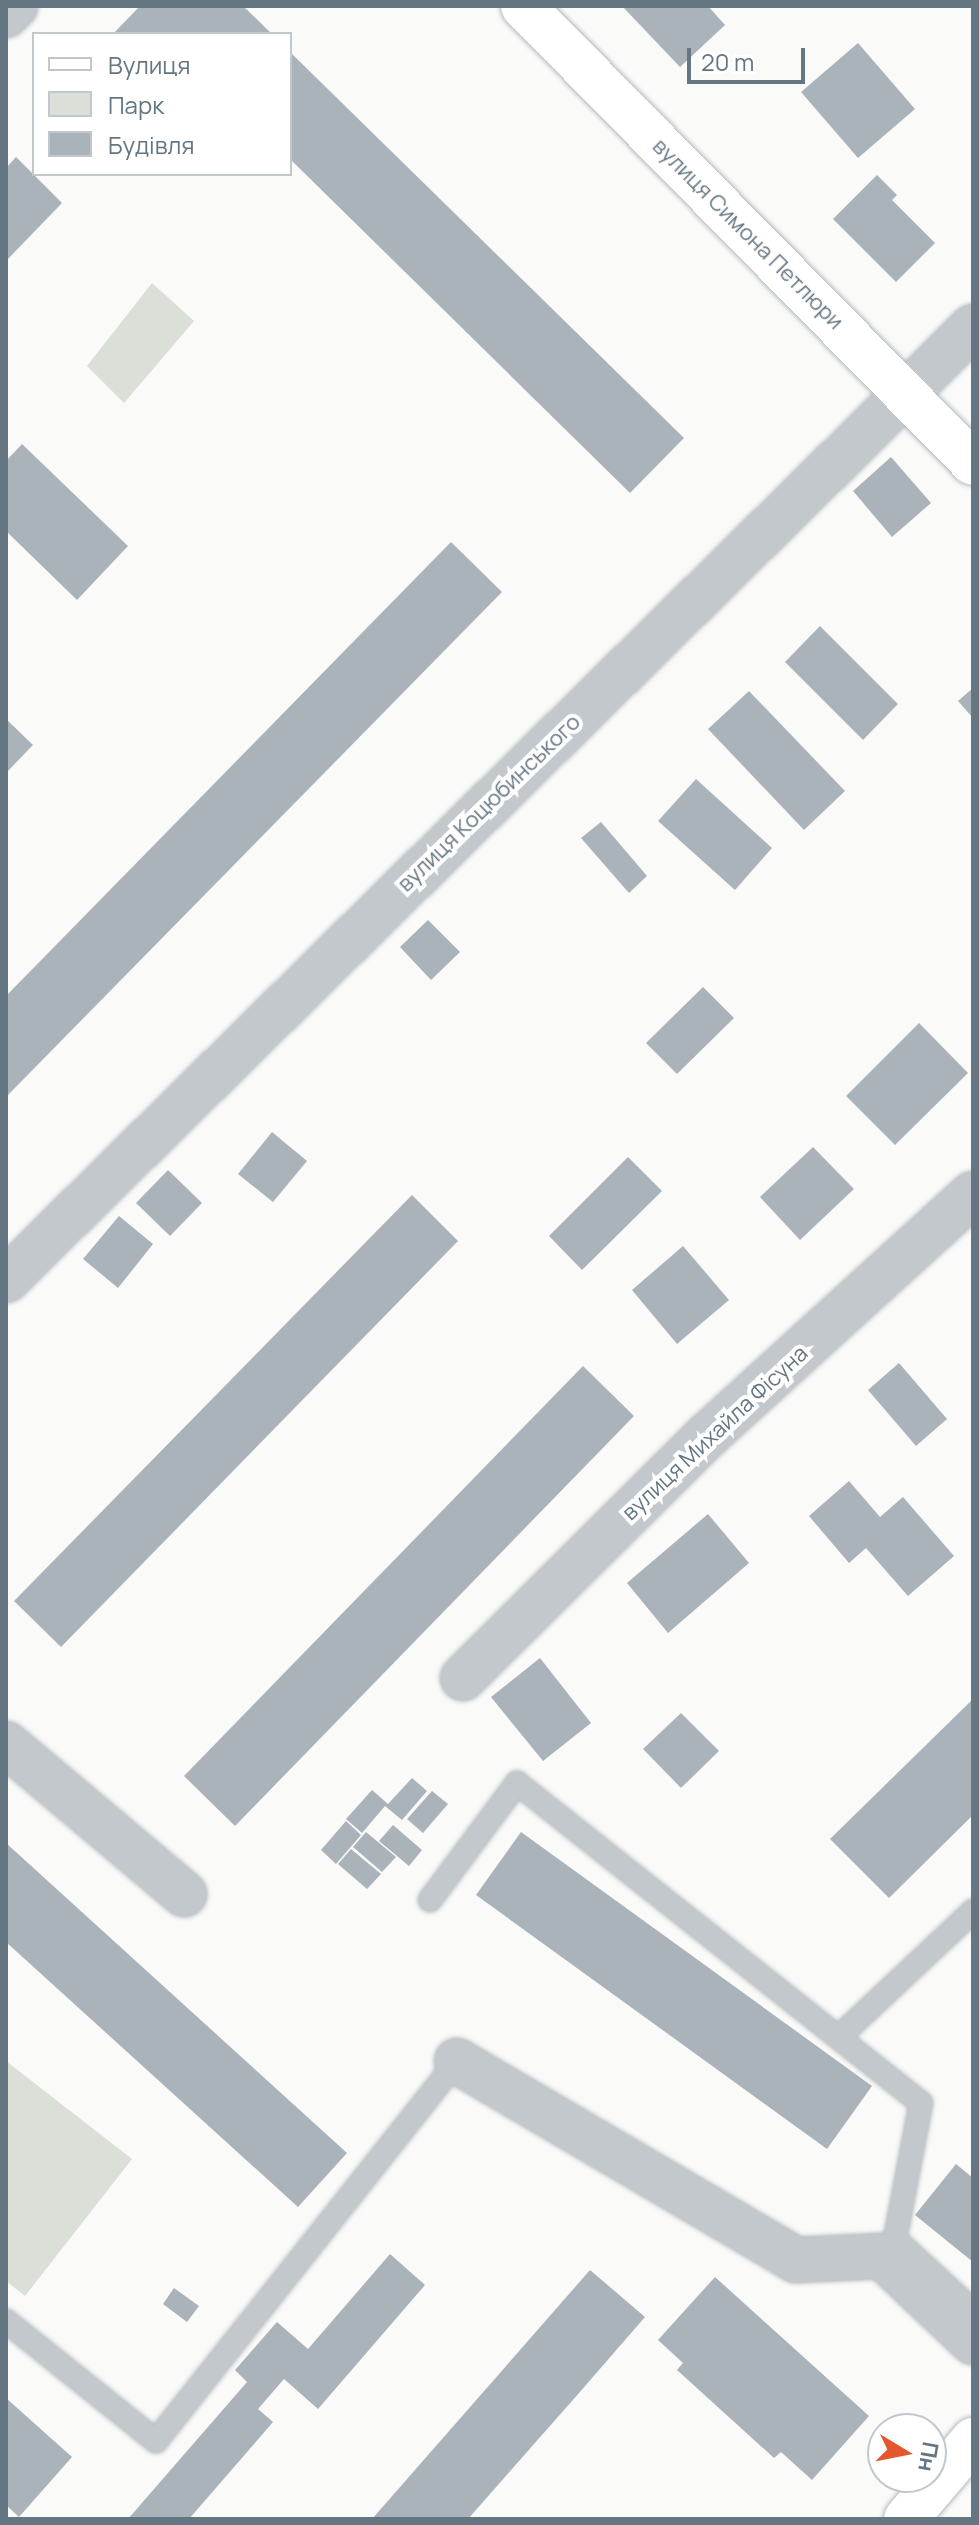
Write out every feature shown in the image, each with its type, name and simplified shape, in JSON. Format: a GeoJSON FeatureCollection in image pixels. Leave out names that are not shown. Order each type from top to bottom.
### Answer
{"type":"FeatureCollection","features":[{"type":"Feature","properties":{"kind":"street"},"geometry":{"type":"LineString","coordinates":[[6,15],[15,6]]}},
{"type":"Feature","properties":{"kind":"street","name":"вулиця Симона Петлюри"},"geometry":{"type":"LineString","coordinates":[[523,6],[973,463]]}},
{"type":"Feature","properties":{"kind":"street","name":"вулиця Коцюбинського"},"geometry":{"type":"LineString","coordinates":[[6,1280],[973,327]]}},
{"type":"Feature","properties":{"kind":"street","name":"вулиця Михайла Фісуна"},"geometry":{"type":"LineString","coordinates":[[463,1678],[708,1435],[973,1194]]}},
{"type":"Feature","properties":{"kind":"street"},"geometry":{"type":"LineString","coordinates":[[6,1744],[184,1894]]}},
{"type":"Feature","properties":{"kind":"street"},"geometry":{"type":"LineString","coordinates":[[457,2061],[796,2260],[882,2256],[973,2342]]}},
{"type":"Feature","properties":{"kind":"street"},"geometry":{"type":"LineString","coordinates":[[906,2519],[973,2440]]}},
{"type":"Feature","properties":{"kind":"lane"},"geometry":{"type":"LineString","coordinates":[[430,1900],[517,1783],[921,2103],[895,2239],[973,2311]]}},
{"type":"Feature","properties":{"kind":"lane"},"geometry":{"type":"LineString","coordinates":[[840,2036],[973,1911]]}},
{"type":"Feature","properties":{"kind":"lane"},"geometry":{"type":"LineString","coordinates":[[6,2321],[156,2441],[457,2061]]}},
{"type":"Feature","properties":{"kind":"green space"},"geometry":{"type":"Polygon","coordinates":[[[152,283],[194,321],[124,403],[87,366],[152,283]]]}},
{"type":"Feature","properties":{"kind":"green space"},"geometry":{"type":"Polygon","coordinates":[[[6,2061],[132,2159],[25,2296],[6,2281],[6,2061]]]}},
{"type":"Feature","properties":{"kind":"building"},"geometry":{"type":"Polygon","coordinates":[[[140,6],[243,6],[270,32],[115,32],[140,6]]]}},
{"type":"Feature","properties":{"kind":"building"},"geometry":{"type":"Polygon","coordinates":[[[622,6],[708,6],[725,25],[680,67],[622,6]]]}},
{"type":"Feature","properties":{"kind":"building"},"geometry":{"type":"Polygon","coordinates":[[[858,43],[915,109],[858,158],[801,92],[858,43]]]}},
{"type":"Feature","properties":{"kind":"building"},"geometry":{"type":"Polygon","coordinates":[[[292,54],[684,438],[630,493],[292,161],[292,54]]]}},
{"type":"Feature","properties":{"kind":"building"},"geometry":{"type":"Polygon","coordinates":[[[16,157],[62,203],[6,261],[6,168],[16,157]]]}},
{"type":"Feature","properties":{"kind":"building"},"geometry":{"type":"Polygon","coordinates":[[[877,175],[897,195],[892,200],[935,243],[896,282],[833,219],[877,175]]]}},
{"type":"Feature","properties":{"kind":"building"},"geometry":{"type":"Polygon","coordinates":[[[22,444],[128,546],[77,600],[6,531],[6,461],[22,444]]]}},
{"type":"Feature","properties":{"kind":"building"},"geometry":{"type":"Polygon","coordinates":[[[891,457],[931,503],[892,537],[853,491],[891,457]]]}},
{"type":"Feature","properties":{"kind":"building"},"geometry":{"type":"Polygon","coordinates":[[[451,542],[502,592],[6,1097],[6,996],[451,542]]]}},
{"type":"Feature","properties":{"kind":"building"},"geometry":{"type":"Polygon","coordinates":[[[820,626],[898,704],[863,740],[785,662],[820,626]]]}},
{"type":"Feature","properties":{"kind":"building"},"geometry":{"type":"Polygon","coordinates":[[[973,688],[973,718],[958,701],[973,688]]]}},
{"type":"Feature","properties":{"kind":"building"},"geometry":{"type":"Polygon","coordinates":[[[749,691],[845,791],[804,830],[708,729],[749,691]]]}},
{"type":"Feature","properties":{"kind":"building"},"geometry":{"type":"Polygon","coordinates":[[[6,719],[33,745],[6,773],[6,719]]]}},
{"type":"Feature","properties":{"kind":"building"},"geometry":{"type":"Polygon","coordinates":[[[696,779],[772,848],[735,890],[658,821],[696,779]]]}},
{"type":"Feature","properties":{"kind":"building"},"geometry":{"type":"Polygon","coordinates":[[[601,822],[647,876],[629,893],[581,838],[601,822]]]}},
{"type":"Feature","properties":{"kind":"building"},"geometry":{"type":"Polygon","coordinates":[[[428,920],[460,952],[431,980],[400,947],[428,920]]]}},
{"type":"Feature","properties":{"kind":"building"},"geometry":{"type":"Polygon","coordinates":[[[703,987],[734,1018],[677,1074],[646,1043],[703,987]]]}},
{"type":"Feature","properties":{"kind":"building"},"geometry":{"type":"Polygon","coordinates":[[[919,1023],[968,1073],[895,1145],[846,1096],[919,1023]]]}},
{"type":"Feature","properties":{"kind":"building"},"geometry":{"type":"Polygon","coordinates":[[[272,1132],[307,1161],[273,1202],[238,1174],[272,1132]]]}},
{"type":"Feature","properties":{"kind":"building"},"geometry":{"type":"Polygon","coordinates":[[[813,1147],[854,1189],[800,1240],[760,1197],[813,1147]]]}},
{"type":"Feature","properties":{"kind":"building"},"geometry":{"type":"Polygon","coordinates":[[[628,1157],[662,1191],[582,1270],[549,1236],[628,1157]]]}},
{"type":"Feature","properties":{"kind":"building"},"geometry":{"type":"Polygon","coordinates":[[[168,1170],[202,1203],[170,1236],[136,1203],[168,1170]]]}},
{"type":"Feature","properties":{"kind":"building"},"geometry":{"type":"Polygon","coordinates":[[[412,1195],[458,1241],[61,1647],[14,1601],[412,1195]]]}},
{"type":"Feature","properties":{"kind":"building"},"geometry":{"type":"Polygon","coordinates":[[[119,1216],[153,1244],[118,1288],[83,1259],[119,1216]]]}},
{"type":"Feature","properties":{"kind":"building"},"geometry":{"type":"Polygon","coordinates":[[[683,1246],[729,1300],[677,1344],[632,1290],[683,1246]]]}},
{"type":"Feature","properties":{"kind":"building"},"geometry":{"type":"Polygon","coordinates":[[[899,1363],[947,1419],[916,1446],[868,1390],[899,1363]]]}},
{"type":"Feature","properties":{"kind":"building"},"geometry":{"type":"Polygon","coordinates":[[[583,1366],[634,1416],[235,1826],[184,1776],[583,1366]]]}},
{"type":"Feature","properties":{"kind":"building"},"geometry":{"type":"Polygon","coordinates":[[[849,1481],[880,1517],[903,1497],[954,1556],[908,1596],[866,1548],[849,1563],[809,1516],[849,1481]]]}},
{"type":"Feature","properties":{"kind":"building"},"geometry":{"type":"Polygon","coordinates":[[[708,1514],[749,1563],[668,1633],[627,1583],[708,1514]]]}},
{"type":"Feature","properties":{"kind":"building"},"geometry":{"type":"Polygon","coordinates":[[[540,1658],[591,1723],[543,1761],[491,1697],[540,1658]]]}},
{"type":"Feature","properties":{"kind":"building"},"geometry":{"type":"Polygon","coordinates":[[[973,1699],[973,1815],[889,1898],[830,1839],[973,1699]]]}},
{"type":"Feature","properties":{"kind":"building"},"geometry":{"type":"Polygon","coordinates":[[[681,1713],[719,1751],[681,1788],[643,1749],[681,1713]]]}},
{"type":"Feature","properties":{"kind":"building"},"geometry":{"type":"Polygon","coordinates":[[[412,1778],[427,1791],[402,1820],[385,1806],[362,1833],[346,1819],[372,1790],[388,1804],[412,1778]]]}},
{"type":"Feature","properties":{"kind":"building"},"geometry":{"type":"Polygon","coordinates":[[[432,1791],[448,1804],[423,1833],[407,1819],[432,1791]]]}},
{"type":"Feature","properties":{"kind":"building"},"geometry":{"type":"Polygon","coordinates":[[[346,1821],[361,1835],[336,1864],[321,1850],[346,1821]]]}},
{"type":"Feature","properties":{"kind":"building"},"geometry":{"type":"Polygon","coordinates":[[[393,1825],[422,1850],[409,1866],[379,1841],[393,1825]]]}},
{"type":"Feature","properties":{"kind":"building"},"geometry":{"type":"Polygon","coordinates":[[[366,1832],[396,1857],[382,1872],[353,1847],[366,1832]]]}},
{"type":"Feature","properties":{"kind":"building"},"geometry":{"type":"Polygon","coordinates":[[[521,1832],[872,2086],[827,2149],[476,1895],[521,1832]]]}},
{"type":"Feature","properties":{"kind":"building"},"geometry":{"type":"Polygon","coordinates":[[[6,1843],[347,2153],[298,2207],[6,1942],[6,1843]]]}},
{"type":"Feature","properties":{"kind":"building"},"geometry":{"type":"Polygon","coordinates":[[[351,1849],[381,1874],[367,1889],[338,1864],[351,1849]]]}},
{"type":"Feature","properties":{"kind":"building"},"geometry":{"type":"Polygon","coordinates":[[[956,2164],[973,2178],[973,2262],[915,2215],[956,2164]]]}},
{"type":"Feature","properties":{"kind":"building"},"geometry":{"type":"Polygon","coordinates":[[[390,2254],[425,2285],[318,2409],[284,2379],[258,2409],[273,2422],[189,2519],[128,2519],[247,2382],[235,2370],[277,2322],[308,2349],[390,2254]]]}},
{"type":"Feature","properties":{"kind":"building"},"geometry":{"type":"Polygon","coordinates":[[[590,2270],[645,2317],[579,2393],[468,2519],[372,2519],[590,2270]]]}},
{"type":"Feature","properties":{"kind":"building"},"geometry":{"type":"Polygon","coordinates":[[[715,2277],[867,2414],[867,2418],[812,2480],[781,2452],[774,2458],[677,2370],[683,2363],[658,2340],[715,2277]]]}},
{"type":"Feature","properties":{"kind":"building"},"geometry":{"type":"Polygon","coordinates":[[[174,2288],[199,2306],[187,2322],[163,2304],[174,2288]]]}},
{"type":"Feature","properties":{"kind":"building"},"geometry":{"type":"Polygon","coordinates":[[[6,2398],[72,2457],[19,2517],[6,2505],[6,2398]]]}}]}
